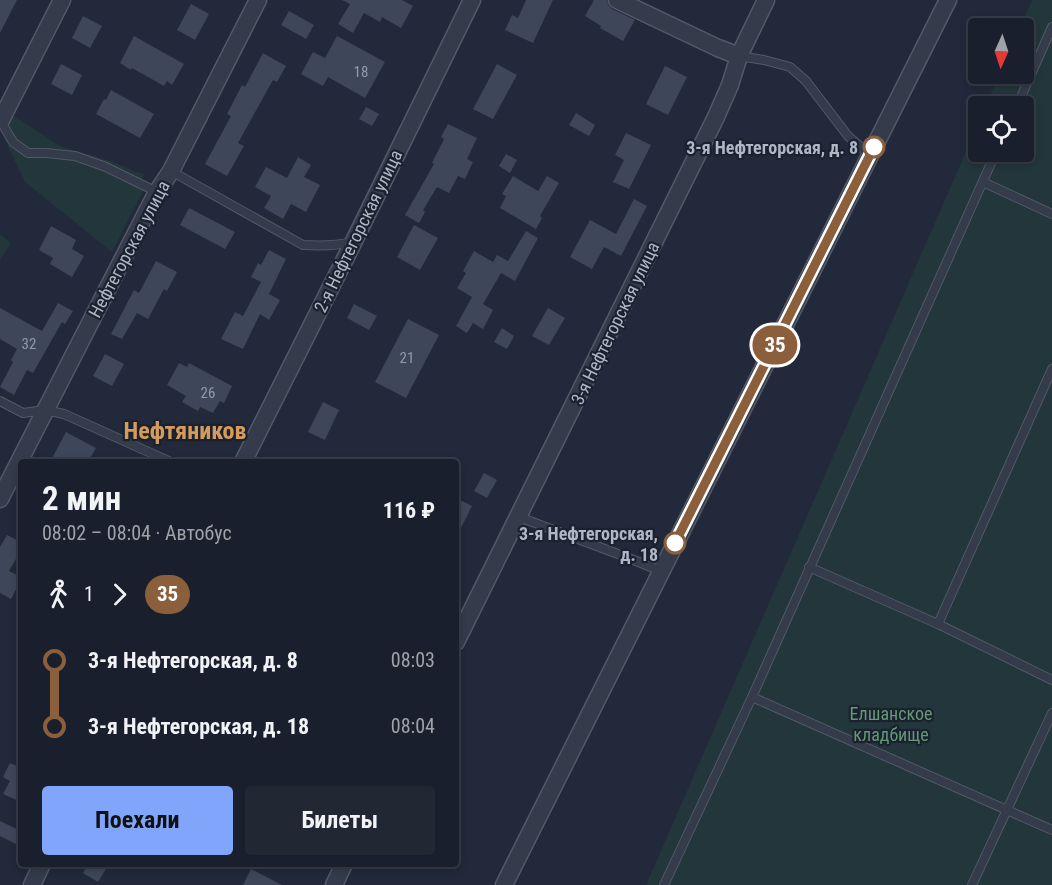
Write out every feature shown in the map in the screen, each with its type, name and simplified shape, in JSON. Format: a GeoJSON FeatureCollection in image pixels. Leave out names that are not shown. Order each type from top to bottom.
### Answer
{"type":"FeatureCollection","features":[{"type":"Feature","properties":{"kind":"street"},"geometry":{"type":"LineString","coordinates":[[1,120],[62,0]]}},
{"type":"Feature","properties":{"kind":"street","name":"Нефтегорская улица"},"geometry":{"type":"LineString","coordinates":[[20,459],[258,0]]}},
{"type":"Feature","properties":{"kind":"street","name":"2-я Нефтегорская улица"},"geometry":{"type":"LineString","coordinates":[[245,459],[472,0]]}},
{"type":"Feature","properties":{"kind":"street"},"geometry":{"type":"LineString","coordinates":[[616,0],[739,56]]}},
{"type":"Feature","properties":{"kind":"street","name":"3-я Нефтегорская улица"},"geometry":{"type":"LineString","coordinates":[[459,636],[717,117],[739,56],[766,0]]}},
{"type":"Feature","properties":{"kind":"street"},"geometry":{"type":"LineString","coordinates":[[504,885],[948,0]]}},
{"type":"Feature","properties":{"kind":"street","name":"Нефтегорская улица"},"geometry":{"type":"LineString","coordinates":[[0,499],[18,463]]}},
{"type":"Feature","properties":{"kind":"street"},"geometry":{"type":"LineString","coordinates":[[32,885],[41,867]]}},
{"type":"Feature","properties":{"kind":"street"},"geometry":{"type":"LineString","coordinates":[[333,885],[342,867]]}},
{"type":"Feature","properties":{"kind":"lane"},"geometry":{"type":"LineString","coordinates":[[1021,96],[1052,27]]}},
{"type":"Feature","properties":{"kind":"lane"},"geometry":{"type":"LineString","coordinates":[[1042,50],[1052,55]]}},
{"type":"Feature","properties":{"kind":"lane"},"geometry":{"type":"LineString","coordinates":[[739,56],[790,67],[806,81],[848,136],[870,155]]}},
{"type":"Feature","properties":{"kind":"lane"},"geometry":{"type":"LineString","coordinates":[[1,120],[13,142],[28,153],[75,156],[106,166],[157,192]]}},
{"type":"Feature","properties":{"kind":"lane"},"geometry":{"type":"LineString","coordinates":[[664,885],[752,698],[992,162]]}},
{"type":"Feature","properties":{"kind":"lane"},"geometry":{"type":"LineString","coordinates":[[171,171],[303,245],[331,245],[354,241]]}},
{"type":"Feature","properties":{"kind":"lane"},"geometry":{"type":"LineString","coordinates":[[983,182],[1052,213]]}},
{"type":"Feature","properties":{"kind":"lane"},"geometry":{"type":"LineString","coordinates":[[938,624],[1052,369]]}},
{"type":"Feature","properties":{"kind":"lane"},"geometry":{"type":"LineString","coordinates":[[0,401],[23,413],[45,410],[64,414],[164,459]]}},
{"type":"Feature","properties":{"kind":"lane"},"geometry":{"type":"LineString","coordinates":[[519,517],[661,571]]}},
{"type":"Feature","properties":{"kind":"lane"},"geometry":{"type":"LineString","coordinates":[[809,567],[938,624],[1052,680]]}},
{"type":"Feature","properties":{"kind":"lane"},"geometry":{"type":"LineString","coordinates":[[752,698],[1052,830]]}},
{"type":"Feature","properties":{"kind":"lane"},"geometry":{"type":"LineString","coordinates":[[972,885],[1052,713]]}},
{"type":"Feature","properties":{"kind":"green space","name":"Елшанское кладбище"},"geometry":{"type":"Polygon","coordinates":[[[1032,0],[1052,0],[1052,885],[646,885],[968,147],[968,162],[1034,162],[1034,96],[990,96],[995,84],[1034,84],[1034,18],[1024,18],[1032,0]]]}},
{"type":"Feature","properties":{"kind":"green space"},"geometry":{"type":"Polygon","coordinates":[[[11,114],[60,146],[145,174],[142,179],[146,184],[112,252],[25,182],[3,136],[11,114]]]}},
{"type":"Feature","properties":{"kind":"green space"},"geometry":{"type":"Polygon","coordinates":[[[0,234],[11,243],[0,260],[0,234]]]}},
{"type":"Feature","properties":{"kind":"building"},"geometry":{"type":"Polygon","coordinates":[[[0,0],[17,0],[0,33],[0,0]]]}},
{"type":"Feature","properties":{"kind":"building"},"geometry":{"type":"Polygon","coordinates":[[[342,0],[402,0],[413,6],[401,28],[382,17],[380,22],[364,13],[353,33],[338,24],[350,4],[342,0]]]}},
{"type":"Feature","properties":{"kind":"building"},"geometry":{"type":"Polygon","coordinates":[[[526,0],[553,0],[533,43],[505,30],[512,15],[518,18],[526,0]]]}},
{"type":"Feature","properties":{"kind":"building"},"geometry":{"type":"Polygon","coordinates":[[[594,0],[607,0],[612,9],[635,20],[623,41],[585,16],[594,0]]]}},
{"type":"Feature","properties":{"kind":"building"},"geometry":{"type":"Polygon","coordinates":[[[191,4],[209,14],[195,40],[177,30],[191,4]]]}},
{"type":"Feature","properties":{"kind":"building"},"geometry":{"type":"Polygon","coordinates":[[[289,11],[314,25],[306,39],[281,25],[289,11]]]}},
{"type":"Feature","properties":{"kind":"building"},"geometry":{"type":"Polygon","coordinates":[[[83,16],[102,26],[90,48],[72,38],[83,16]]]}},
{"type":"Feature","properties":{"kind":"building"},"geometry":{"type":"Polygon","coordinates":[[[134,36],[184,64],[172,85],[167,81],[164,86],[120,63],[134,36]]]}},
{"type":"Feature","properties":{"kind":"building"},"geometry":{"type":"Polygon","coordinates":[[[337,36],[385,62],[365,98],[328,77],[323,86],[301,74],[313,52],[325,58],[337,36]]]}},
{"type":"Feature","properties":{"kind":"building"},"geometry":{"type":"Polygon","coordinates":[[[263,53],[286,66],[277,82],[273,80],[238,143],[244,146],[227,176],[205,164],[231,116],[227,114],[242,85],[245,87],[263,53]]]}},
{"type":"Feature","properties":{"kind":"building"},"geometry":{"type":"Polygon","coordinates":[[[61,64],[82,75],[72,95],[51,84],[61,64]]]}},
{"type":"Feature","properties":{"kind":"building"},"geometry":{"type":"Polygon","coordinates":[[[497,64],[517,75],[493,119],[473,109],[497,64]]]}},
{"type":"Feature","properties":{"kind":"building"},"geometry":{"type":"Polygon","coordinates":[[[665,66],[687,77],[668,115],[646,104],[665,66]]]}},
{"type":"Feature","properties":{"kind":"building"},"geometry":{"type":"Polygon","coordinates":[[[111,90],[154,114],[140,138],[96,114],[111,90]]]}},
{"type":"Feature","properties":{"kind":"building"},"geometry":{"type":"Polygon","coordinates":[[[366,107],[379,114],[372,126],[359,119],[366,107]]]}},
{"type":"Feature","properties":{"kind":"building"},"geometry":{"type":"Polygon","coordinates":[[[576,113],[595,125],[589,136],[569,125],[576,113]]]}},
{"type":"Feature","properties":{"kind":"building"},"geometry":{"type":"Polygon","coordinates":[[[448,124],[477,138],[467,159],[473,162],[465,179],[458,176],[449,193],[437,187],[423,210],[425,212],[419,223],[405,215],[434,164],[432,163],[444,139],[441,137],[448,124]]]}},
{"type":"Feature","properties":{"kind":"building"},"geometry":{"type":"Polygon","coordinates":[[[626,133],[651,145],[629,189],[613,182],[624,160],[615,155],[626,133]]]}},
{"type":"Feature","properties":{"kind":"building"},"geometry":{"type":"Polygon","coordinates":[[[506,154],[517,160],[510,173],[499,166],[506,154]]]}},
{"type":"Feature","properties":{"kind":"building"},"geometry":{"type":"Polygon","coordinates":[[[298,157],[311,165],[304,177],[320,185],[306,212],[291,204],[283,219],[264,208],[271,196],[255,187],[266,167],[287,178],[298,157]]]}},
{"type":"Feature","properties":{"kind":"building"},"geometry":{"type":"Polygon","coordinates":[[[513,176],[538,191],[547,176],[559,183],[540,216],[542,218],[536,229],[500,208],[506,196],[502,194],[513,176]]]}},
{"type":"Feature","properties":{"kind":"building"},"geometry":{"type":"Polygon","coordinates":[[[634,199],[647,206],[621,256],[604,247],[592,269],[570,257],[590,220],[616,234],[634,199]]]}},
{"type":"Feature","properties":{"kind":"building"},"geometry":{"type":"Polygon","coordinates":[[[189,208],[235,232],[225,249],[180,225],[189,208]]]}},
{"type":"Feature","properties":{"kind":"building"},"geometry":{"type":"Polygon","coordinates":[[[414,225],[438,238],[420,270],[397,257],[414,225]]]}},
{"type":"Feature","properties":{"kind":"building"},"geometry":{"type":"Polygon","coordinates":[[[51,226],[76,240],[72,249],[84,256],[72,277],[50,264],[53,258],[39,250],[51,226]]]}},
{"type":"Feature","properties":{"kind":"building"},"geometry":{"type":"Polygon","coordinates":[[[526,231],[538,238],[515,281],[501,273],[483,304],[493,310],[483,329],[473,323],[467,333],[456,326],[472,297],[457,288],[466,273],[463,271],[474,251],[493,262],[497,255],[508,261],[526,231]]]}},
{"type":"Feature","properties":{"kind":"building"},"geometry":{"type":"Polygon","coordinates":[[[269,250],[286,259],[269,294],[280,300],[269,320],[260,314],[243,349],[221,339],[235,312],[243,316],[261,282],[251,277],[258,263],[261,265],[269,250]]]}},
{"type":"Feature","properties":{"kind":"building"},"geometry":{"type":"Polygon","coordinates":[[[156,261],[177,272],[167,291],[164,289],[148,319],[137,313],[122,339],[111,334],[134,290],[139,293],[156,261]]]}},
{"type":"Feature","properties":{"kind":"building"},"geometry":{"type":"Polygon","coordinates":[[[58,303],[73,311],[65,324],[62,322],[33,373],[27,370],[14,395],[0,387],[17,349],[0,339],[0,308],[42,331],[58,303]]]}},
{"type":"Feature","properties":{"kind":"building"},"geometry":{"type":"Polygon","coordinates":[[[354,304],[377,316],[369,330],[347,318],[354,304]]]}},
{"type":"Feature","properties":{"kind":"building"},"geometry":{"type":"Polygon","coordinates":[[[548,308],[565,318],[549,345],[532,336],[548,308]]]}},
{"type":"Feature","properties":{"kind":"building"},"geometry":{"type":"Polygon","coordinates":[[[408,319],[439,335],[406,398],[375,382],[408,319]]]}},
{"type":"Feature","properties":{"kind":"building"},"geometry":{"type":"Polygon","coordinates":[[[502,328],[514,336],[507,349],[494,342],[502,328]]]}},
{"type":"Feature","properties":{"kind":"building"},"geometry":{"type":"Polygon","coordinates":[[[105,354],[124,364],[112,386],[93,376],[105,354]]]}},
{"type":"Feature","properties":{"kind":"building"},"geometry":{"type":"Polygon","coordinates":[[[179,363],[187,367],[189,363],[232,386],[224,403],[220,401],[213,413],[200,407],[198,411],[182,402],[186,396],[167,385],[179,363]]]}},
{"type":"Feature","properties":{"kind":"building"},"geometry":{"type":"Polygon","coordinates":[[[323,402],[339,410],[325,440],[308,432],[323,402]]]}},
{"type":"Feature","properties":{"kind":"building"},"geometry":{"type":"Polygon","coordinates":[[[66,432],[96,448],[90,459],[52,459],[66,432]]]}},
{"type":"Feature","properties":{"kind":"building"},"geometry":{"type":"Polygon","coordinates":[[[484,473],[497,480],[487,498],[474,491],[484,473]]]}},
{"type":"Feature","properties":{"kind":"building"},"geometry":{"type":"Polygon","coordinates":[[[459,500],[472,506],[459,532],[459,500]]]}},
{"type":"Feature","properties":{"kind":"building"},"geometry":{"type":"Polygon","coordinates":[[[7,535],[18,540],[18,555],[9,571],[18,576],[18,586],[11,599],[0,593],[0,547],[7,535]]]}},
{"type":"Feature","properties":{"kind":"building"},"geometry":{"type":"Polygon","coordinates":[[[10,763],[17,766],[18,764],[18,801],[3,794],[10,781],[3,777],[10,763]]]}},
{"type":"Feature","properties":{"kind":"building"},"geometry":{"type":"Polygon","coordinates":[[[0,821],[18,830],[16,844],[0,836],[0,821]]]}},
{"type":"Feature","properties":{"kind":"building"},"geometry":{"type":"Polygon","coordinates":[[[86,867],[107,867],[98,882],[83,873],[86,867]]]}},
{"type":"Feature","properties":{"kind":"building"},"geometry":{"type":"Polygon","coordinates":[[[251,869],[282,885],[243,885],[251,869]]]}},
{"type":"Feature","properties":{"kind":"bus line","name":"35"},"geometry":{"type":"LineString","coordinates":[[675,543],[874,147]]}},
{"type":"Feature","properties":{"kind":"place","name":"3-я Нефтегорская, д. 8"},"geometry":{"type":"Point","coordinates":[874,147]}},
{"type":"Feature","properties":{"kind":"place","name":"3-я Нефтегорская, д. 18"},"geometry":{"type":"Point","coordinates":[675,543]}},
{"type":"Feature","properties":{"kind":"district","name":"Нефтяников"},"geometry":{"type":"Point","coordinates":[185,431]}}]}
